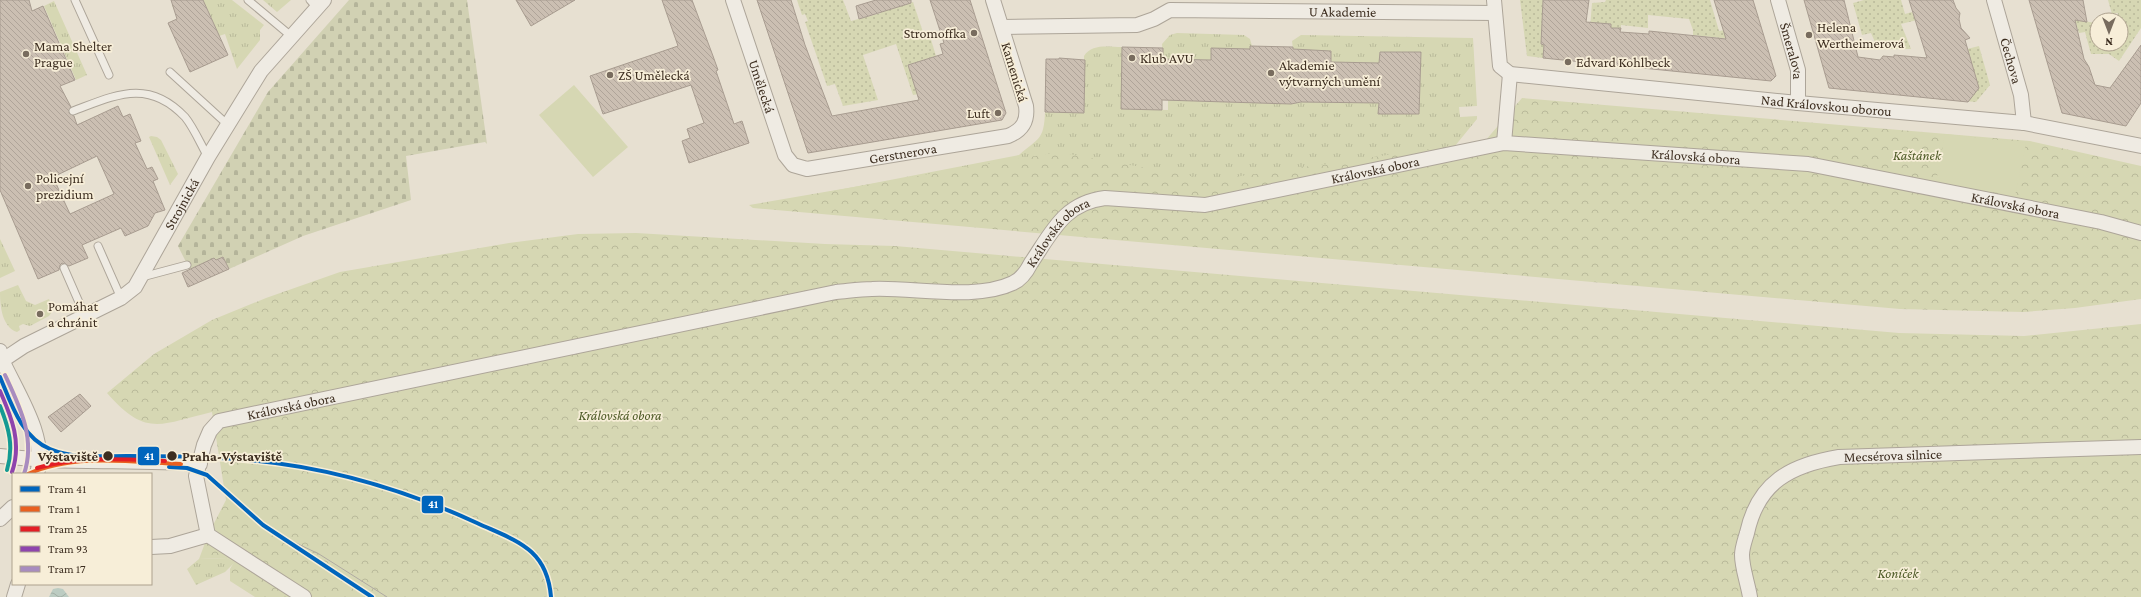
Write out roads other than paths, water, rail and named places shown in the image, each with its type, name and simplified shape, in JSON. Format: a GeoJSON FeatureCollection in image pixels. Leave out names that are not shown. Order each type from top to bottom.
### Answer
{"type":"FeatureCollection","features":[{"type":"Feature","properties":{"kind":"street","name":"Umělecká"},"geometry":{"type":"LineString","coordinates":[[733,0],[786,155],[789,161],[798,167]]}},
{"type":"Feature","properties":{"kind":"street","name":"Kamenická"},"geometry":{"type":"LineString","coordinates":[[993,0],[1027,114],[1021,130],[1008,136]]}},
{"type":"Feature","properties":{"kind":"street","name":"Šmeralova"},"geometry":{"type":"LineString","coordinates":[[1778,0],[1798,70],[1798,103]]}},
{"type":"Feature","properties":{"kind":"street","name":"Čechova"},"geometry":{"type":"LineString","coordinates":[[1994,0],[2021,95],[2024,123]]}},
{"type":"Feature","properties":{"kind":"street","name":"Strojnická"},"geometry":{"type":"LineString","coordinates":[[1,358],[121,298],[135,287],[142,277],[208,157],[261,71],[317,3]]}},
{"type":"Feature","properties":{"kind":"street","name":"U Akademie"},"geometry":{"type":"LineString","coordinates":[[1002,26],[1137,25],[1154,19],[1170,5],[1495,7]]}},
{"type":"Feature","properties":{"kind":"street"},"geometry":{"type":"LineString","coordinates":[[1495,7],[1500,66],[1510,74],[1504,143]]}},
{"type":"Feature","properties":{"kind":"street","name":"Nad Královskou oborou"},"geometry":{"type":"LineString","coordinates":[[1510,74],[1798,103],[2024,123],[2141,146]]}},
{"type":"Feature","properties":{"kind":"street","name":"Gerstnerova"},"geometry":{"type":"LineString","coordinates":[[798,167],[814,168],[1008,136]]}},
{"type":"Feature","properties":{"kind":"street","name":"Královská obora"},"geometry":{"type":"LineString","coordinates":[[208,535],[196,476],[204,445],[210,431],[219,421],[836,292],[872,289],[995,290],[1015,282],[1024,274],[1061,219],[1078,206],[1090,200],[1105,198],[1205,205],[1504,143],[1808,164],[2101,222],[2141,233]]}},
{"type":"Feature","properties":{"kind":"street"},"geometry":{"type":"LineString","coordinates":[[1,358],[36,432],[39,444],[40,459],[37,473]]}},
{"type":"Feature","properties":{"kind":"street","name":"Mecsérova silnice"},"geometry":{"type":"LineString","coordinates":[[1750,597],[1742,554],[1750,518],[1771,485],[1789,472],[1812,462],[1839,457],[2141,447]]}},
{"type":"Feature","properties":{"kind":"street"},"geometry":{"type":"LineString","coordinates":[[0,456],[40,459],[200,464]]}},
{"type":"Feature","properties":{"kind":"street"},"geometry":{"type":"LineString","coordinates":[[0,519],[12,508]]}},
{"type":"Feature","properties":{"kind":"street"},"geometry":{"type":"LineString","coordinates":[[152,547],[170,546],[208,535],[304,597]]}},
{"type":"Feature","properties":{"kind":"street"},"geometry":{"type":"LineString","coordinates":[[14,597],[18,585]]}},
{"type":"Feature","properties":{"kind":"lane"},"geometry":{"type":"LineString","coordinates":[[75,0],[109,75]]}},
{"type":"Feature","properties":{"kind":"lane"},"geometry":{"type":"LineString","coordinates":[[248,0],[291,36]]}},
{"type":"Feature","properties":{"kind":"lane"},"geometry":{"type":"LineString","coordinates":[[170,72],[228,125]]}},
{"type":"Feature","properties":{"kind":"lane"},"geometry":{"type":"LineString","coordinates":[[73,111],[117,94],[144,93],[165,100],[186,118],[208,157]]}},
{"type":"Feature","properties":{"kind":"lane"},"geometry":{"type":"LineString","coordinates":[[98,246],[121,298]]}},
{"type":"Feature","properties":{"kind":"lane"},"geometry":{"type":"LineString","coordinates":[[142,277],[187,265]]}},
{"type":"Feature","properties":{"kind":"lane"},"geometry":{"type":"LineString","coordinates":[[64,268],[85,316]]}},
{"type":"Feature","properties":{"kind":"water"},"geometry":{"type":"Polygon","coordinates":[[[53,589],[63,589],[69,597],[49,597],[53,589]]]}},
{"type":"Feature","properties":{"kind":"tram line","name":"17"},"geometry":{"type":"LineString","coordinates":[[5,375],[25,423],[28,448],[24,473]]}},
{"type":"Feature","properties":{"kind":"tram line","name":"41"},"geometry":{"type":"LineString","coordinates":[[0,377],[13,408],[24,428],[40,444],[50,449],[78,456],[185,456],[254,460],[320,470],[384,487],[446,509],[504,535],[527,548],[543,567],[548,580],[551,597]]}},
{"type":"Feature","properties":{"kind":"tram line","name":"93"},"geometry":{"type":"LineString","coordinates":[[0,391],[12,421],[16,441],[15,461],[12,472]]}},
{"type":"Feature","properties":{"kind":"tram line","name":"25"},"geometry":{"type":"LineString","coordinates":[[37,468],[53,464],[101,459],[165,461]]}},
{"type":"Feature","properties":{"kind":"tram line","name":"1"},"geometry":{"type":"LineString","coordinates":[[31,473],[46,467],[84,461],[103,460],[181,464]]}},
{"type":"Feature","properties":{"kind":"tram line","name":"41"},"geometry":{"type":"LineString","coordinates":[[169,467],[187,468],[207,475],[263,525],[372,597]]}},
{"type":"Feature","properties":{"kind":"tram line"},"geometry":{"type":"LineString","coordinates":[[275,533],[319,554],[387,597]]}},
{"type":"Feature","properties":{"kind":"place","name":"Stromoffka"},"geometry":{"type":"Point","coordinates":[974,33]}},
{"type":"Feature","properties":{"kind":"place","name":"Helena Wertheimerová"},"geometry":{"type":"Point","coordinates":[1809,35]}},
{"type":"Feature","properties":{"kind":"place","name":"Mama Shelter Prague"},"geometry":{"type":"Point","coordinates":[26,54]}},
{"type":"Feature","properties":{"kind":"place","name":"Klub AVU"},"geometry":{"type":"Point","coordinates":[1132,58]}},
{"type":"Feature","properties":{"kind":"place","name":"Edvard Kohlbeck"},"geometry":{"type":"Point","coordinates":[1568,62]}},
{"type":"Feature","properties":{"kind":"place","name":"Akademie výtvarných umění"},"geometry":{"type":"Point","coordinates":[1271,73]}},
{"type":"Feature","properties":{"kind":"place","name":"ZŠ Umělecká"},"geometry":{"type":"Point","coordinates":[610,75]}},
{"type":"Feature","properties":{"kind":"place","name":"Luft"},"geometry":{"type":"Point","coordinates":[998,113]}},
{"type":"Feature","properties":{"kind":"place","name":"Policejní prezidium"},"geometry":{"type":"Point","coordinates":[28,186]}},
{"type":"Feature","properties":{"kind":"place","name":"Pomáhat a chránit"},"geometry":{"type":"Point","coordinates":[40,314]}},
{"type":"Feature","properties":{"kind":"place","name":"Výstaviště"},"geometry":{"type":"Point","coordinates":[108,456]}},
{"type":"Feature","properties":{"kind":"place","name":"Praha-Výstaviště"},"geometry":{"type":"Point","coordinates":[172,456]}},
{"type":"Feature","properties":{"kind":"park label","name":"Kaštánek"},"geometry":{"type":"Point","coordinates":[1917,155]}},
{"type":"Feature","properties":{"kind":"park label","name":"Koníček"},"geometry":{"type":"Point","coordinates":[1898,573]}}]}
